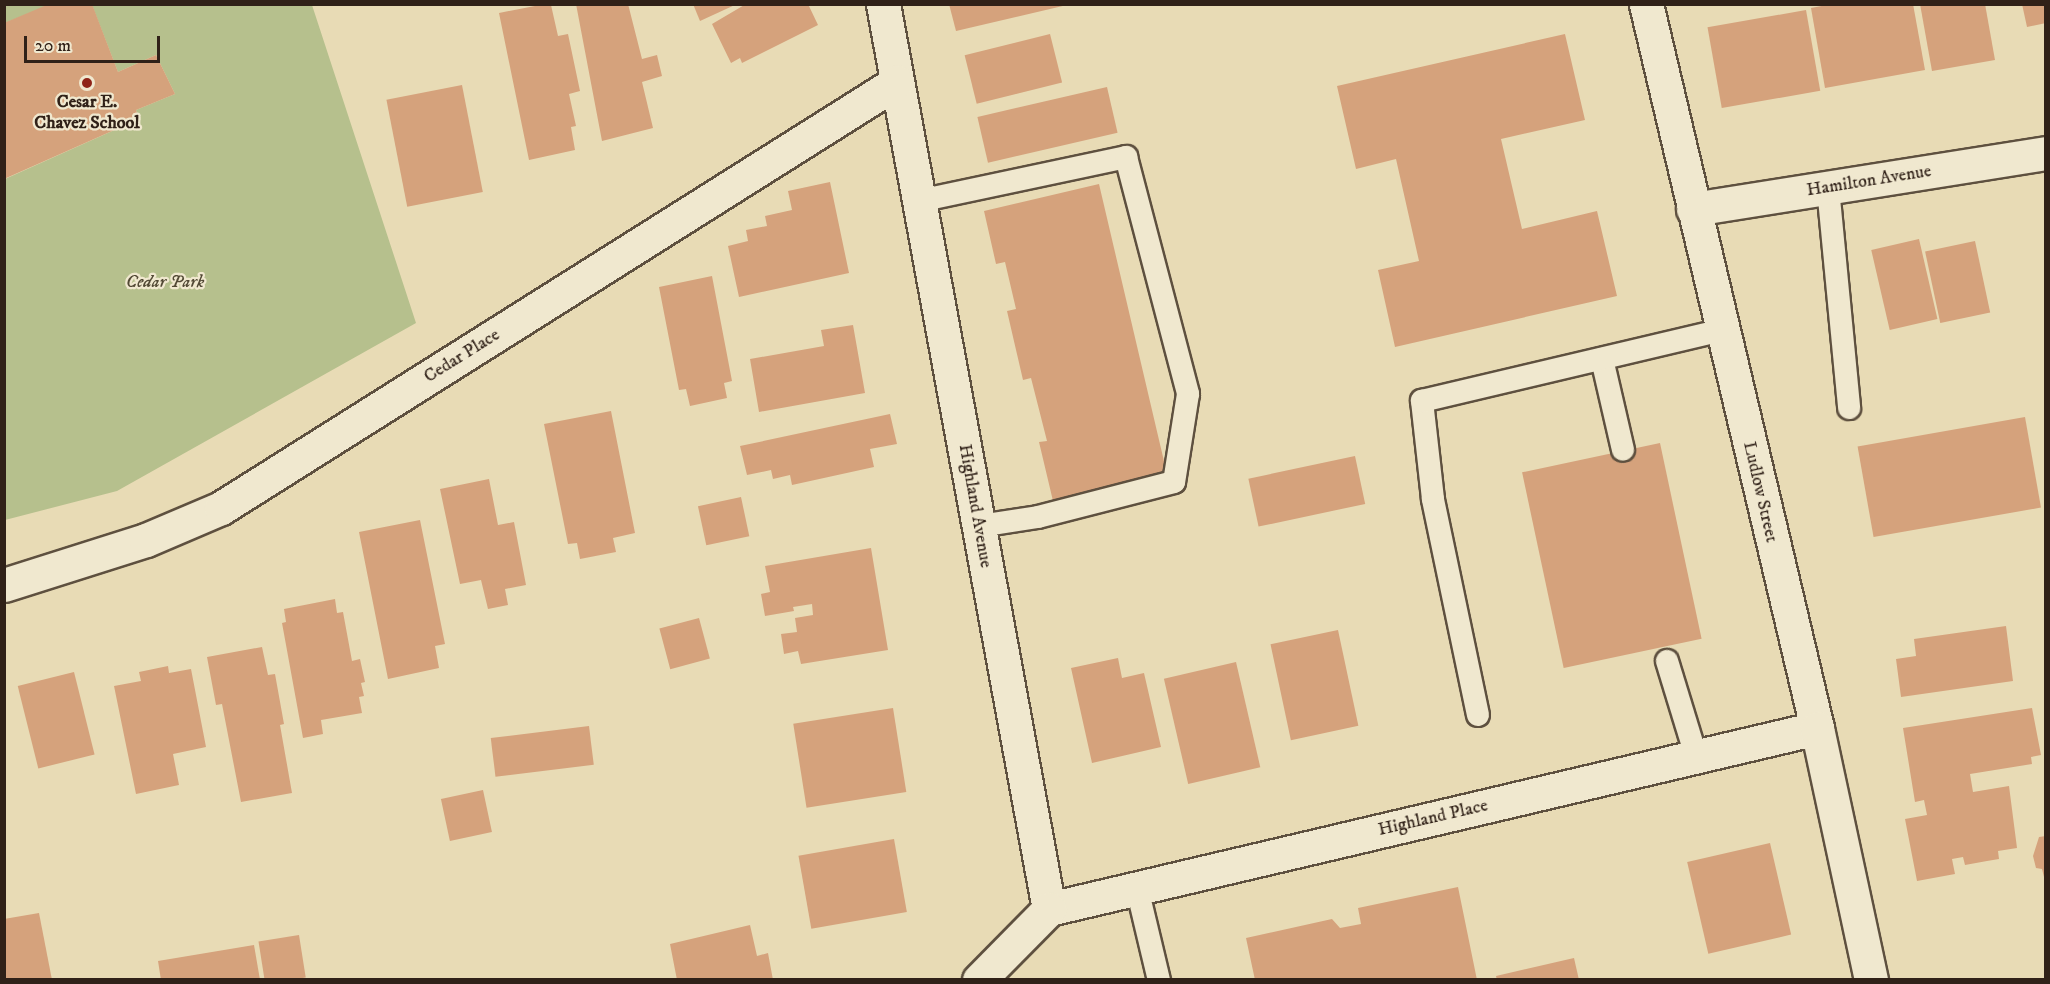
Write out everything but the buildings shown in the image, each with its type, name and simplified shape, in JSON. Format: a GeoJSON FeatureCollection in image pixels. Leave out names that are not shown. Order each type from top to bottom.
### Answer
{"type":"FeatureCollection","features":[{"type":"Feature","properties":{"kind":"street","name":"Highland Avenue"},"geometry":{"type":"LineString","coordinates":[[883,4],[1049,909]]}},
{"type":"Feature","properties":{"kind":"street","name":"Ludlow Street"},"geometry":{"type":"LineString","coordinates":[[1646,4],[1817,728],[1871,980]]}},
{"type":"Feature","properties":{"kind":"street","name":"Cedar Place"},"geometry":{"type":"LineString","coordinates":[[4,585],[146,540],[221,508],[897,82]]}},
{"type":"Feature","properties":{"kind":"street","name":"Hamilton Avenue"},"geometry":{"type":"LineString","coordinates":[[1693,209],[2046,153]]}},
{"type":"Feature","properties":{"kind":"street","name":"Highland Place"},"geometry":{"type":"LineString","coordinates":[[1049,909],[1817,728]]}},
{"type":"Feature","properties":{"kind":"street"},"geometry":{"type":"LineString","coordinates":[[979,980],[1049,909]]}},
{"type":"Feature","properties":{"kind":"lane"},"geometry":{"type":"LineString","coordinates":[[919,201],[1126,157],[1188,394],[1174,482],[1038,517],[979,526]]}},
{"type":"Feature","properties":{"kind":"lane"},"geometry":{"type":"LineString","coordinates":[[1828,188],[1849,408]]}},
{"type":"Feature","properties":{"kind":"lane"},"geometry":{"type":"LineString","coordinates":[[1478,716],[1434,499],[1422,401],[1722,330]]}},
{"type":"Feature","properties":{"kind":"lane"},"geometry":{"type":"LineString","coordinates":[[1602,359],[1623,450]]}},
{"type":"Feature","properties":{"kind":"lane"},"geometry":{"type":"LineString","coordinates":[[1667,661],[1696,756]]}},
{"type":"Feature","properties":{"kind":"lane"},"geometry":{"type":"LineString","coordinates":[[1137,888],[1159,980]]}},
{"type":"Feature","properties":{"kind":"green space"},"geometry":{"type":"Polygon","coordinates":[[[5,5],[49,5],[5,23],[5,5]]]}},
{"type":"Feature","properties":{"kind":"green space","name":"Cedar Park"},"geometry":{"type":"Polygon","coordinates":[[[92,5],[312,5],[416,323],[117,491],[5,520],[5,179],[139,119],[136,110],[175,94],[156,55],[118,72],[92,5]]]}},
{"type":"Feature","properties":{"kind":"place","name":"Cesar E. Chavez School"},"geometry":{"type":"Point","coordinates":[87,83]}}]}
